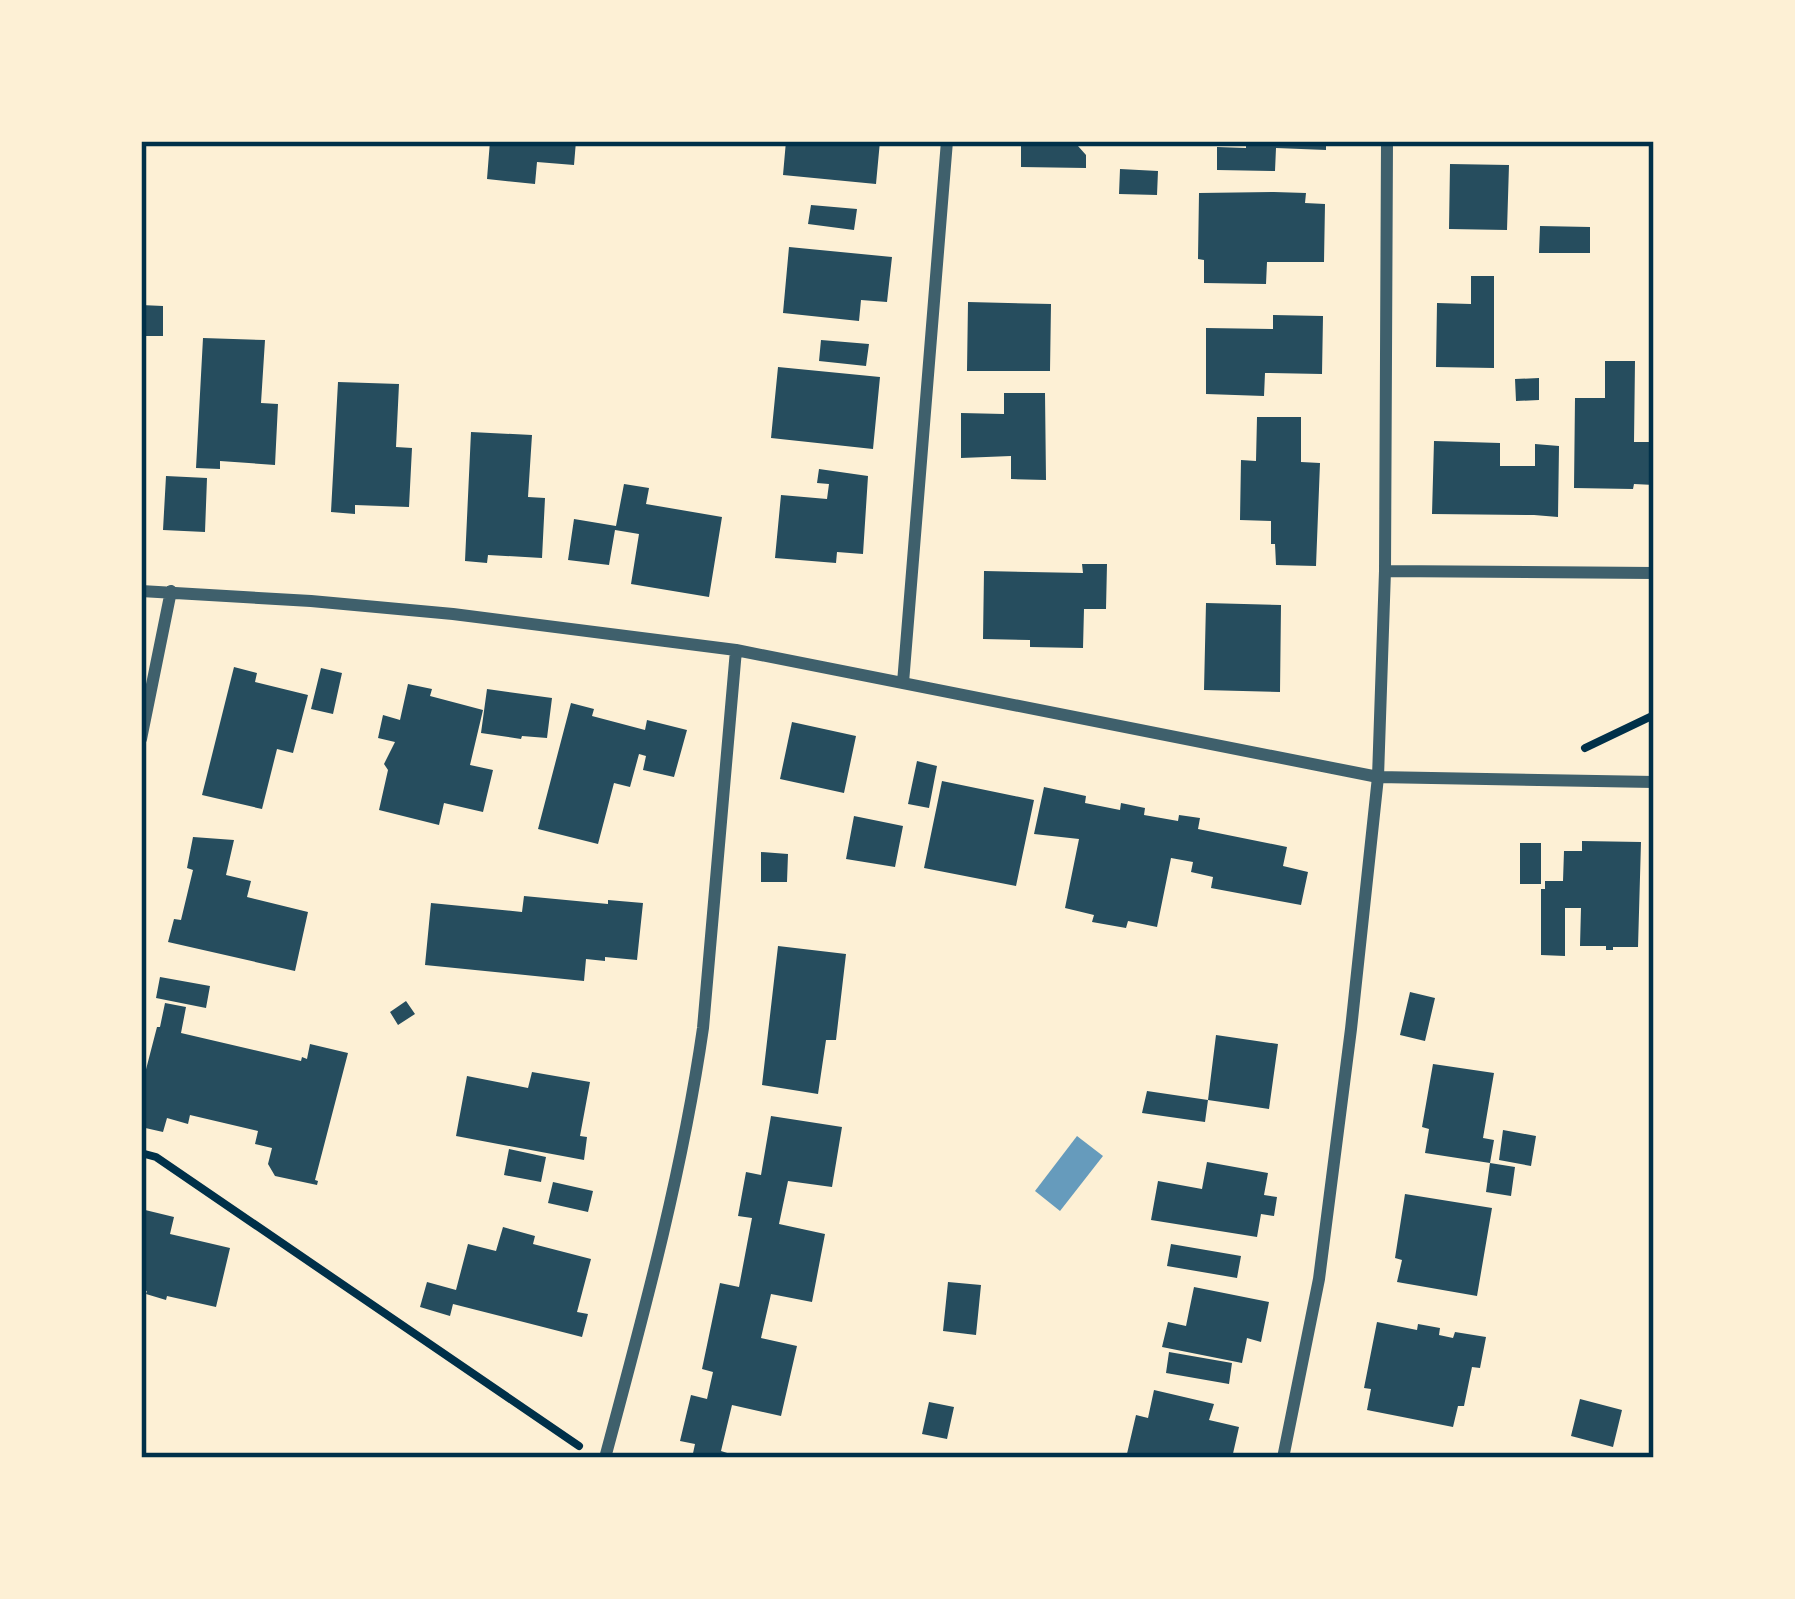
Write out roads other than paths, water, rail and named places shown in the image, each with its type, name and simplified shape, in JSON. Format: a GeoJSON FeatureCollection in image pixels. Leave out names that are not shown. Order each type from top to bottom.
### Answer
{"type":"FeatureCollection","features":[{"type":"Feature","properties":{"kind":"street"},"geometry":{"type":"LineString","coordinates":[[903,682],[947,141]]}},
{"type":"Feature","properties":{"kind":"street"},"geometry":{"type":"LineString","coordinates":[[1283,1458],[1319,1279],[1378,777],[1385,571],[1387,141]]}},
{"type":"Feature","properties":{"kind":"street"},"geometry":{"type":"LineString","coordinates":[[1385,571],[1654,574]]}},
{"type":"Feature","properties":{"kind":"street"},"geometry":{"type":"LineString","coordinates":[[141,591],[453,614],[736,650],[1378,777],[1654,782]]}},
{"type":"Feature","properties":{"kind":"street"},"geometry":{"type":"LineString","coordinates":[[141,739],[171,591]]}},
{"type":"Feature","properties":{"kind":"street"},"geometry":{"type":"LineString","coordinates":[[604,1458],[646,1306],[694,1089],[736,650]]}},
{"type":"Feature","properties":{"kind":"water"},"geometry":{"type":"Polygon","coordinates":[[[1077,1136],[1103,1156],[1060,1211],[1035,1191],[1077,1136]]]}}]}
